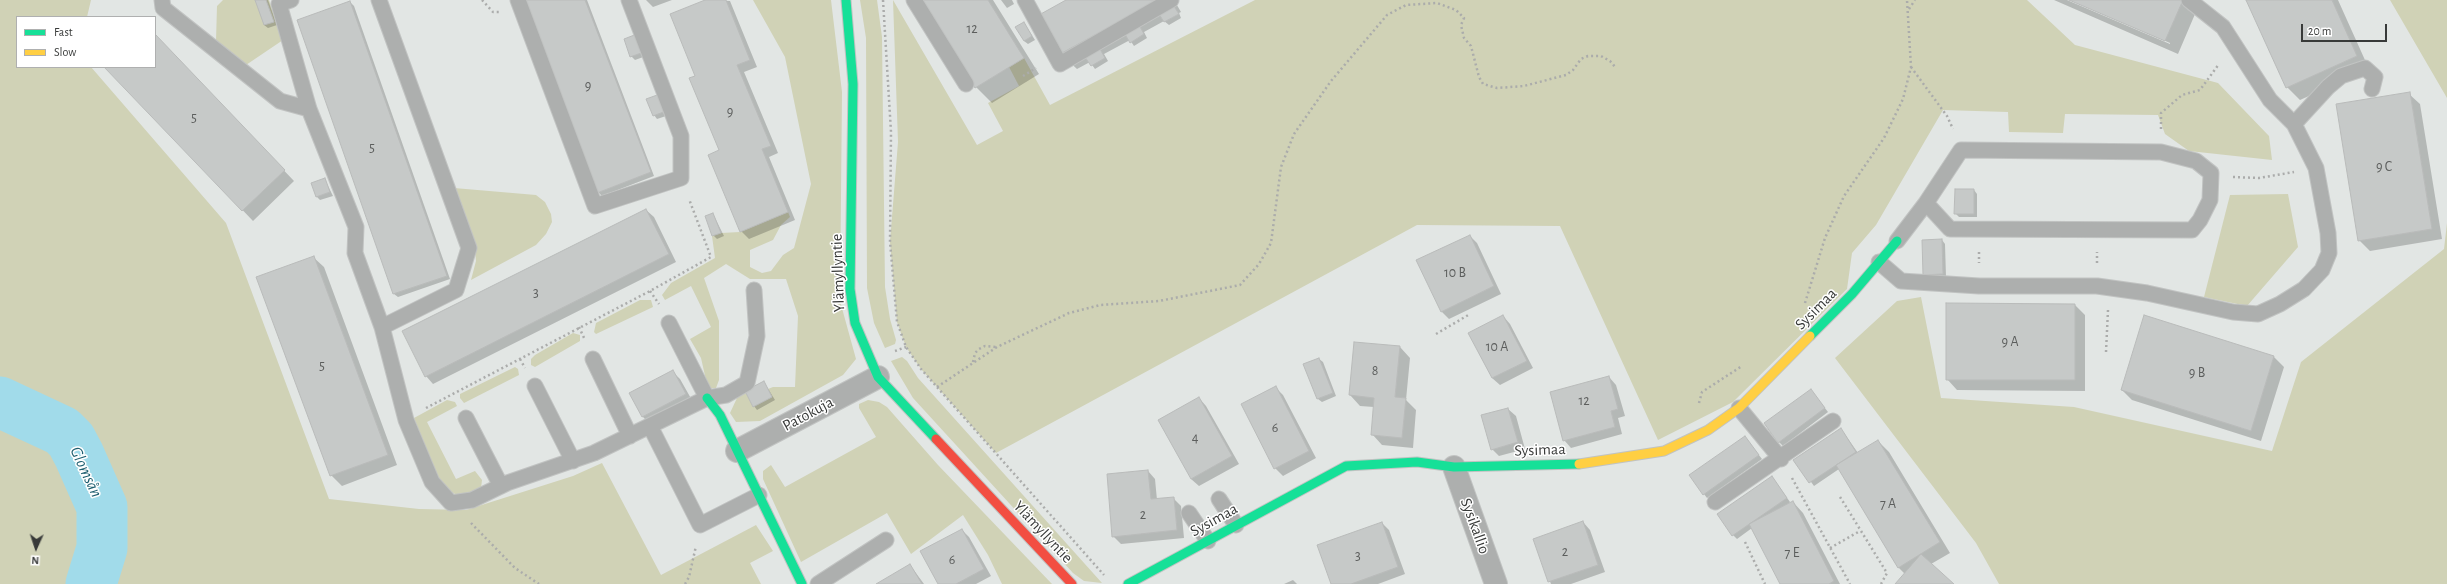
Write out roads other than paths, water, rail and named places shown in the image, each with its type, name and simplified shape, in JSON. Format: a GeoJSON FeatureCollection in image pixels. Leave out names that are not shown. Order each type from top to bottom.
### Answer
{"type":"FeatureCollection","features":[{"type":"Feature","properties":{"kind":"street","name":"Ylämyllyntie"},"geometry":{"type":"LineString","coordinates":[[846,0],[853,84],[851,300],[860,338],[878,377],[1072,584]]}},
{"type":"Feature","properties":{"kind":"street","name":"Sysimaa"},"geometry":{"type":"LineString","coordinates":[[1128,584],[1346,466],[1416,462],[1454,467],[1590,463],[1664,452],[1708,430],[1739,408],[1852,294],[1897,241]]}},
{"type":"Feature","properties":{"kind":"street","name":"Patokuja"},"geometry":{"type":"LineString","coordinates":[[737,451],[878,377]]}},
{"type":"Feature","properties":{"kind":"street"},"geometry":{"type":"LineString","coordinates":[[707,398],[720,415],[802,584]]}},
{"type":"Feature","properties":{"kind":"street","name":"Sysikallio"},"geometry":{"type":"LineString","coordinates":[[1454,467],[1496,584]]}},
{"type":"Feature","properties":{"kind":"lane"},"geometry":{"type":"LineString","coordinates":[[162,0],[163,8],[280,101],[309,109]]}},
{"type":"Feature","properties":{"kind":"lane"},"geometry":{"type":"LineString","coordinates":[[379,0],[469,248],[456,290],[382,328]]}},
{"type":"Feature","properties":{"kind":"lane"},"geometry":{"type":"LineString","coordinates":[[518,0],[595,206],[681,178],[681,136],[628,0]]}},
{"type":"Feature","properties":{"kind":"lane"},"geometry":{"type":"LineString","coordinates":[[914,0],[966,84]]}},
{"type":"Feature","properties":{"kind":"lane"},"geometry":{"type":"LineString","coordinates":[[1024,0],[1060,64],[1171,0]]}},
{"type":"Feature","properties":{"kind":"lane"},"geometry":{"type":"LineString","coordinates":[[1879,262],[1901,281],[1979,286],[2109,287],[2233,312],[2258,314],[2280,304],[2304,289],[2322,270],[2328,253],[2328,233],[2316,168],[2294,124],[2270,100],[2223,27],[2189,0]]}},
{"type":"Feature","properties":{"kind":"lane"},"geometry":{"type":"LineString","coordinates":[[283,1],[309,109],[356,227],[354,252],[382,328],[406,420],[432,482],[451,503],[472,500],[501,486],[573,461],[630,436],[707,398],[726,395],[747,383],[757,336],[754,290]]}},
{"type":"Feature","properties":{"kind":"lane"},"geometry":{"type":"LineString","coordinates":[[2294,124],[2328,87],[2341,76],[2365,68],[2375,77],[2372,89]]}},
{"type":"Feature","properties":{"kind":"lane"},"geometry":{"type":"LineString","coordinates":[[1897,241],[1926,203],[1961,150],[2162,152],[2196,161],[2211,173],[2210,200],[2200,220],[2192,230],[1950,229],[1926,203]]}},
{"type":"Feature","properties":{"kind":"lane"},"geometry":{"type":"LineString","coordinates":[[669,324],[707,398]]}},
{"type":"Feature","properties":{"kind":"lane"},"geometry":{"type":"LineString","coordinates":[[593,359],[630,436]]}},
{"type":"Feature","properties":{"kind":"lane"},"geometry":{"type":"LineString","coordinates":[[535,386],[573,461]]}},
{"type":"Feature","properties":{"kind":"lane"},"geometry":{"type":"LineString","coordinates":[[1739,408],[1781,459]]}},
{"type":"Feature","properties":{"kind":"lane"},"geometry":{"type":"LineString","coordinates":[[466,418],[501,486]]}},
{"type":"Feature","properties":{"kind":"lane"},"geometry":{"type":"LineString","coordinates":[[1715,502],[1781,459],[1833,421]]}},
{"type":"Feature","properties":{"kind":"lane"},"geometry":{"type":"LineString","coordinates":[[650,426],[700,525],[759,495]]}},
{"type":"Feature","properties":{"kind":"lane"},"geometry":{"type":"LineString","coordinates":[[1219,499],[1236,526]]}},
{"type":"Feature","properties":{"kind":"lane"},"geometry":{"type":"LineString","coordinates":[[1189,514],[1208,541]]}},
{"type":"Feature","properties":{"kind":"lane"},"geometry":{"type":"LineString","coordinates":[[818,584],[886,540]]}},
{"type":"Feature","properties":{"kind":"waterway","name":"Glomsån"},"geometry":{"type":"LineString","coordinates":[[0,402],[62,431],[71,440],[79,455],[102,507],[102,548],[91,584]]}}]}
